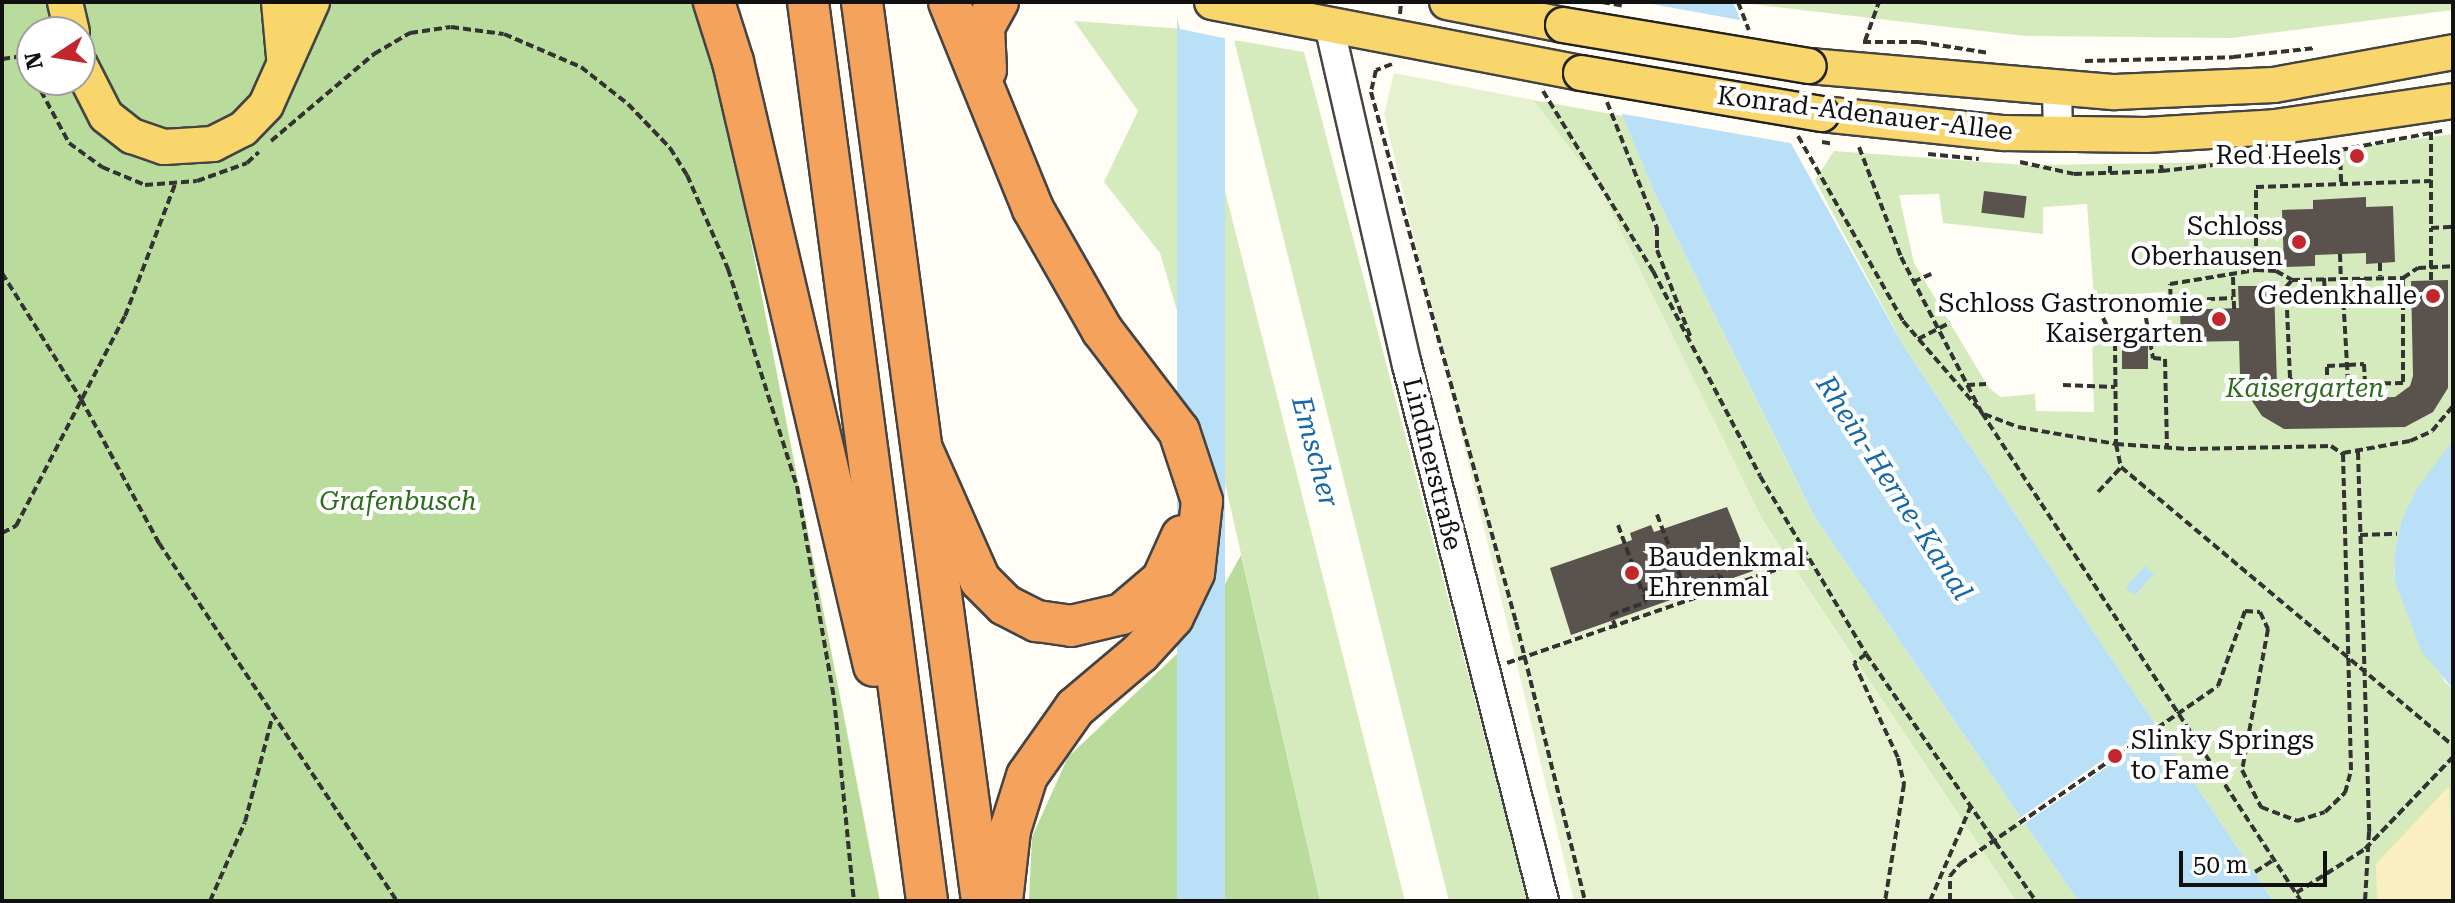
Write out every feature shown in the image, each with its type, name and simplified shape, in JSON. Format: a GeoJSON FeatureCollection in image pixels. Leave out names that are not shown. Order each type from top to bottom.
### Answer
{"type":"FeatureCollection","features":[{"type":"Feature","properties":{"kind":"highway"},"geometry":{"type":"LineString","coordinates":[[714,2],[733,62],[843,545],[910,781]]}},
{"type":"Feature","properties":{"kind":"highway"},"geometry":{"type":"LineString","coordinates":[[733,62],[738,2]]}},
{"type":"Feature","properties":{"kind":"highway"},"geometry":{"type":"LineString","coordinates":[[808,2],[927,901]]}},
{"type":"Feature","properties":{"kind":"highway"},"geometry":{"type":"LineString","coordinates":[[862,2],[982,901]]}},
{"type":"Feature","properties":{"kind":"highway"},"geometry":{"type":"LineString","coordinates":[[922,449],[971,566],[992,594],[1020,614],[1054,625],[1106,621],[1144,599],[1172,565],[1185,514],[1173,463],[1151,423],[1057,297],[1016,227],[924,2]]}},
{"type":"Feature","properties":{"kind":"highway"},"geometry":{"type":"LineString","coordinates":[[949,2],[1055,248],[1102,330],[1179,431],[1197,477],[1202,525],[1194,573],[1173,617],[1140,653],[1075,708],[1040,752],[1017,802],[1002,901]]}},
{"type":"Feature","properties":{"kind":"highway"},"geometry":{"type":"LineString","coordinates":[[994,109],[983,40],[988,14],[998,2]]}},
{"type":"Feature","properties":{"kind":"main road"},"geometry":{"type":"LineString","coordinates":[[279,2],[284,66]]}},
{"type":"Feature","properties":{"kind":"main road"},"geometry":{"type":"LineString","coordinates":[[93,96],[118,127],[148,142],[180,148],[213,144],[243,129],[266,105],[312,2]]}},
{"type":"Feature","properties":{"kind":"main road","name":"Konrad-Adenauer-Allee"},"geometry":{"type":"LineString","coordinates":[[1212,2],[1294,19],[1326,13],[1592,81],[1822,114],[2058,135],[2208,133],[2438,113]]}},
{"type":"Feature","properties":{"kind":"main road","name":"Konrad-Adenauer-Allee"},"geometry":{"type":"LineString","coordinates":[[1447,2],[1563,25],[1809,66],[2057,90],[2274,85],[2453,52]]}},
{"type":"Feature","properties":{"kind":"street","name":"Lindnerstraße"},"geometry":{"type":"LineString","coordinates":[[1326,13],[1407,365],[1544,901]]}},
{"type":"Feature","properties":{"kind":"street"},"geometry":{"type":"LineString","coordinates":[[2057,90],[2058,135]]}},
{"type":"Feature","properties":{"kind":"path"},"geometry":{"type":"LineString","coordinates":[[1738,2],[1743,16]]}},
{"type":"Feature","properties":{"kind":"path"},"geometry":{"type":"LineString","coordinates":[[1879,2],[1865,42],[1919,42],[1992,53]]}},
{"type":"Feature","properties":{"kind":"path"},"geometry":{"type":"LineString","coordinates":[[44,96],[69,143],[102,167],[145,185],[197,181],[247,163],[374,54],[410,33],[451,27],[504,34],[555,53],[607,85],[650,125],[687,175],[728,269],[787,447],[834,698],[854,901]]}},
{"type":"Feature","properties":{"kind":"path"},"geometry":{"type":"LineString","coordinates":[[2075,61],[2233,57],[2322,48]]}},
{"type":"Feature","properties":{"kind":"path"},"geometry":{"type":"LineString","coordinates":[[1391,64],[1376,70],[1371,92],[1525,657],[1585,901]]}},
{"type":"Feature","properties":{"kind":"path"},"geometry":{"type":"LineString","coordinates":[[1592,81],[1657,228],[1657,250],[1699,358]]}},
{"type":"Feature","properties":{"kind":"path"},"geometry":{"type":"LineString","coordinates":[[1545,94],[1653,271],[1809,558],[1866,654],[2036,901]]}},
{"type":"Feature","properties":{"kind":"path"},"geometry":{"type":"LineString","coordinates":[[2012,161],[2074,174],[2162,168],[2438,113],[2431,181],[2431,280]]}},
{"type":"Feature","properties":{"kind":"path"},"geometry":{"type":"LineString","coordinates":[[1859,147],[1913,282],[1982,413],[2301,901]]}},
{"type":"Feature","properties":{"kind":"path"},"geometry":{"type":"LineString","coordinates":[[1804,151],[1847,231],[1918,339],[1982,413],[2018,427],[2116,444],[2167,449],[2331,446],[2343,454],[2420,436],[2453,406]]}},
{"type":"Feature","properties":{"kind":"path"},"geometry":{"type":"LineString","coordinates":[[2340,158],[2341,183]]}},
{"type":"Feature","properties":{"kind":"path"},"geometry":{"type":"LineString","coordinates":[[2110,166],[2110,173]]}},
{"type":"Feature","properties":{"kind":"path"},"geometry":{"type":"LineString","coordinates":[[2256,270],[2256,187],[2431,181]]}},
{"type":"Feature","properties":{"kind":"path"},"geometry":{"type":"LineString","coordinates":[[2,533],[16,526],[125,316],[176,182]]}},
{"type":"Feature","properties":{"kind":"path"},"geometry":{"type":"LineString","coordinates":[[2431,228],[2453,227]]}},
{"type":"Feature","properties":{"kind":"path"},"geometry":{"type":"LineString","coordinates":[[2340,254],[2349,399]]}},
{"type":"Feature","properties":{"kind":"path"},"geometry":{"type":"LineString","coordinates":[[2380,263],[2380,276]]}},
{"type":"Feature","properties":{"kind":"path"},"geometry":{"type":"LineString","coordinates":[[2234,309],[2232,270],[2276,271],[2292,280],[2362,276],[2403,278],[2413,270],[2453,266]]}},
{"type":"Feature","properties":{"kind":"path"},"geometry":{"type":"LineString","coordinates":[[2,273],[81,399],[159,543],[397,901]]}},
{"type":"Feature","properties":{"kind":"path"},"geometry":{"type":"LineString","coordinates":[[1913,282],[1931,274]]}},
{"type":"Feature","properties":{"kind":"path"},"geometry":{"type":"LineString","coordinates":[[2324,278],[2325,298],[2362,298],[2362,276]]}},
{"type":"Feature","properties":{"kind":"path"},"geometry":{"type":"LineString","coordinates":[[2157,309],[2171,309],[2170,284],[2233,277]]}},
{"type":"Feature","properties":{"kind":"path"},"geometry":{"type":"LineString","coordinates":[[2291,382],[2302,388],[2397,385],[2407,376],[2403,278]]}},
{"type":"Feature","properties":{"kind":"path"},"geometry":{"type":"LineString","coordinates":[[2291,382],[2286,287],[2292,280]]}},
{"type":"Feature","properties":{"kind":"path"},"geometry":{"type":"LineString","coordinates":[[2170,302],[2233,298]]}},
{"type":"Feature","properties":{"kind":"path"},"geometry":{"type":"LineString","coordinates":[[2103,318],[2115,343],[2116,444],[2121,467],[2453,746]]}},
{"type":"Feature","properties":{"kind":"path"},"geometry":{"type":"LineString","coordinates":[[2146,318],[2153,358],[2165,359],[2167,449]]}},
{"type":"Feature","properties":{"kind":"path"},"geometry":{"type":"LineString","coordinates":[[1918,339],[1950,323]]}},
{"type":"Feature","properties":{"kind":"path"},"geometry":{"type":"LineString","coordinates":[[2327,387],[2327,366],[2364,364],[2365,386]]}},
{"type":"Feature","properties":{"kind":"path"},"geometry":{"type":"LineString","coordinates":[[2280,389],[2291,382]]}},
{"type":"Feature","properties":{"kind":"path"},"geometry":{"type":"LineString","coordinates":[[1967,385],[1986,384]]}},
{"type":"Feature","properties":{"kind":"path"},"geometry":{"type":"LineString","coordinates":[[2063,385],[2115,387]]}},
{"type":"Feature","properties":{"kind":"path"},"geometry":{"type":"LineString","coordinates":[[2358,452],[2369,832],[2365,849],[2365,901]]}},
{"type":"Feature","properties":{"kind":"path"},"geometry":{"type":"LineString","coordinates":[[1950,901],[1950,876],[1960,864],[2218,686],[2237,621],[2245,611],[2260,612],[2268,629],[2242,770],[2261,807],[2297,821],[2325,812],[2345,793],[2351,770],[2343,454]]}},
{"type":"Feature","properties":{"kind":"path"},"geometry":{"type":"LineString","coordinates":[[2098,492],[2121,467]]}},
{"type":"Feature","properties":{"kind":"path"},"geometry":{"type":"LineString","coordinates":[[1656,512],[1684,588],[1720,575],[1725,589]]}},
{"type":"Feature","properties":{"kind":"path"},"geometry":{"type":"LineString","coordinates":[[1616,628],[1611,615],[1646,602],[1618,525]]}},
{"type":"Feature","properties":{"kind":"path"},"geometry":{"type":"LineString","coordinates":[[2360,535],[2397,534]]}},
{"type":"Feature","properties":{"kind":"path"},"geometry":{"type":"LineString","coordinates":[[1485,669],[1616,628],[1809,558]]}},
{"type":"Feature","properties":{"kind":"path"},"geometry":{"type":"LineString","coordinates":[[1642,591],[1681,578]]}},
{"type":"Feature","properties":{"kind":"path"},"geometry":{"type":"LineString","coordinates":[[1866,654],[1854,663],[1872,697],[1904,784],[1885,901]]}},
{"type":"Feature","properties":{"kind":"path"},"geometry":{"type":"LineString","coordinates":[[210,901],[245,822],[272,717]]}},
{"type":"Feature","properties":{"kind":"path"},"geometry":{"type":"LineString","coordinates":[[2296,893],[2365,849],[2453,757]]}},
{"type":"Feature","properties":{"kind":"path"},"geometry":{"type":"LineString","coordinates":[[1930,901],[1971,806]]}},
{"type":"Feature","properties":{"kind":"path"},"geometry":{"type":"LineString","coordinates":[[2255,872],[2275,859]]}},
{"type":"Feature","properties":{"kind":"green space","name":"Grafenbusch"},"geometry":{"type":"Polygon","coordinates":[[[2,2],[698,2],[709,26],[880,901],[2,901],[2,2]]]}},
{"type":"Feature","properties":{"kind":"green space"},"geometry":{"type":"Polygon","coordinates":[[[1733,2],[2453,2],[2453,10],[2231,38],[2026,36],[1733,2]]]}},
{"type":"Feature","properties":{"kind":"green space"},"geometry":{"type":"Polygon","coordinates":[[[1074,21],[1184,29],[1405,901],[1320,901],[1216,444],[1160,253],[1104,182],[1138,111],[1074,21]]]}},
{"type":"Feature","properties":{"kind":"green space"},"geometry":{"type":"Polygon","coordinates":[[[1234,40],[1304,52],[1528,901],[1449,901],[1234,40]]]}},
{"type":"Feature","properties":{"kind":"green space"},"geometry":{"type":"Polygon","coordinates":[[[1394,73],[1533,100],[1599,187],[1763,521],[2016,901],[1574,901],[1384,114],[1394,73]]]}},
{"type":"Feature","properties":{"kind":"green space"},"geometry":{"type":"Polygon","coordinates":[[[1533,100],[1623,116],[1656,196],[1814,516],[2078,901],[2016,901],[1763,521],[1599,187],[1533,100]]]}},
{"type":"Feature","properties":{"kind":"green space","name":"Kaisergarten"},"geometry":{"type":"Polygon","coordinates":[[[2453,134],[2453,441],[2401,522],[2394,557],[2395,582],[2445,682],[2453,689],[2453,901],[2273,901],[1906,350],[1815,180],[1834,151],[2024,165],[2239,162],[2453,134]],[[1939,194],[1899,195],[1914,263],[1989,388],[2001,397],[2035,394],[2036,411],[2094,412],[2092,341],[2168,331],[2166,292],[2133,294],[2133,309],[2095,312],[2087,204],[2043,207],[2043,234],[1943,223],[1939,194]]]}},
{"type":"Feature","properties":{"kind":"green space"},"geometry":{"type":"Polygon","coordinates":[[[1241,555],[1320,901],[1029,901],[1032,837],[1068,757],[1197,635],[1241,555]]]}},
{"type":"Feature","properties":{"kind":"sand"},"geometry":{"type":"Polygon","coordinates":[[[2449,786],[2453,901],[2377,901],[2376,864],[2449,786]]]}},
{"type":"Feature","properties":{"kind":"water"},"geometry":{"type":"Polygon","coordinates":[[[1177,2],[1225,2],[1225,901],[1177,901],[1177,2]]]}},
{"type":"Feature","properties":{"kind":"water","name":"Rhein-Herne-Kanal"},"geometry":{"type":"Polygon","coordinates":[[[1575,2],[1733,2],[1788,138],[1906,350],[2273,901],[2078,901],[1814,516],[1656,196],[1575,2]]]}},
{"type":"Feature","properties":{"kind":"water"},"geometry":{"type":"Polygon","coordinates":[[[2453,441],[2453,689],[2422,652],[2395,582],[2394,557],[2401,522],[2418,487],[2453,441]]]}},
{"type":"Feature","properties":{"kind":"water"},"geometry":{"type":"Polygon","coordinates":[[[2145,566],[2154,574],[2135,596],[2126,588],[2145,566]]]}},
{"type":"Feature","properties":{"kind":"pier"},"geometry":{"type":"Polygon","coordinates":[[[1173,2],[1229,2],[1238,41],[1180,29],[1173,2]]]}},
{"type":"Feature","properties":{"kind":"pier"},"geometry":{"type":"Polygon","coordinates":[[[1571,2],[1641,2],[1745,21],[1796,144],[1617,113],[1571,2]]]}},
{"type":"Feature","properties":{"kind":"pier"},"geometry":{"type":"Polygon","coordinates":[[[2157,722],[2162,729],[2021,826],[2017,820],[2157,722]]]}},
{"type":"Feature","properties":{"kind":"building"},"geometry":{"type":"Polygon","coordinates":[[[1984,191],[2027,196],[2024,218],[1981,213],[1984,191]]]}},
{"type":"Feature","properties":{"kind":"building","name":"Schloss Oberhausen"},"geometry":{"type":"Polygon","coordinates":[[[2366,197],[2366,207],[2393,206],[2395,262],[2366,264],[2366,253],[2315,255],[2315,266],[2284,267],[2282,210],[2313,209],[2313,200],[2366,197]]]}},
{"type":"Feature","properties":{"kind":"building"},"geometry":{"type":"Polygon","coordinates":[[[2448,280],[2448,388],[2433,412],[2405,427],[2284,429],[2262,416],[2250,398],[2240,376],[2239,341],[2181,342],[2180,310],[2239,308],[2238,286],[2274,286],[2277,385],[2286,395],[2300,400],[2395,397],[2410,386],[2413,376],[2411,281],[2448,280]]]}},
{"type":"Feature","properties":{"kind":"building"},"geometry":{"type":"Polygon","coordinates":[[[2122,344],[2148,344],[2148,369],[2122,369],[2122,344]]]}},
{"type":"Feature","properties":{"kind":"building","name":"Baudenkmal Ehrenmal"},"geometry":{"type":"Polygon","coordinates":[[[1727,507],[1753,571],[1571,635],[1550,568],[1632,540],[1630,533],[1651,525],[1654,532],[1727,507]]]}},
{"type":"Feature","properties":{"kind":"place","name":"Red Heels"},"geometry":{"type":"Point","coordinates":[2357,156]}},
{"type":"Feature","properties":{"kind":"place","name":"Schloss Oberhausen"},"geometry":{"type":"Point","coordinates":[2299,242]}},
{"type":"Feature","properties":{"kind":"place","name":"Gedenkhalle"},"geometry":{"type":"Point","coordinates":[2433,296]}},
{"type":"Feature","properties":{"kind":"place","name":"Schloss Gastronomie Kaisergarten"},"geometry":{"type":"Point","coordinates":[2219,319]}},
{"type":"Feature","properties":{"kind":"place","name":"Baudenkmal Ehrenmal"},"geometry":{"type":"Point","coordinates":[1632,573]}},
{"type":"Feature","properties":{"kind":"place","name":"Slinky Springs to Fame"},"geometry":{"type":"Point","coordinates":[2115,756]}},
{"type":"Feature","properties":{"kind":"water label","name":"Emscher"},"geometry":{"type":"Point","coordinates":[1315,452]}}]}
